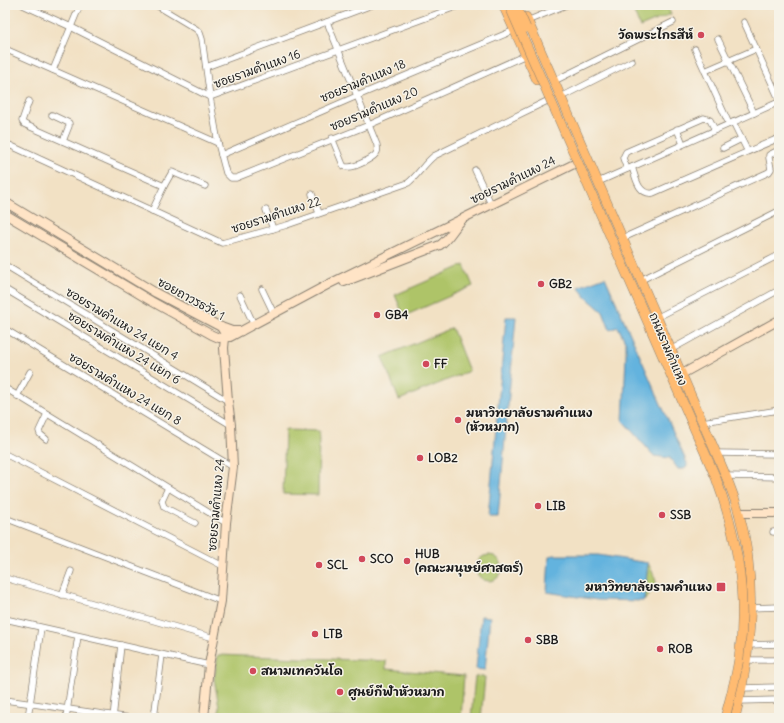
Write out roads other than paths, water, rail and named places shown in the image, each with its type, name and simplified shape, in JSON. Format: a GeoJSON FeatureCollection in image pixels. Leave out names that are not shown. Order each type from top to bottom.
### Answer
{"type":"FeatureCollection","features":[{"type":"Feature","properties":{"kind":"main road","name":"ถนนรามคำแหง"},"geometry":{"type":"LineString","coordinates":[[504,5],[721,500],[732,541],[738,596],[737,644],[724,715]]}},
{"type":"Feature","properties":{"kind":"main road","name":"ถนนรามคำแหง"},"geometry":{"type":"LineString","coordinates":[[509,5],[724,498],[735,542],[739,566],[742,611],[739,657],[735,678],[724,715]]}},
{"type":"Feature","properties":{"kind":"main road","name":"ถนนรามคำแหง"},"geometry":{"type":"LineString","coordinates":[[516,5],[721,475],[733,510],[744,565],[747,611],[744,657],[734,716]]}},
{"type":"Feature","properties":{"kind":"main road","name":"ถนนรามคำแหง"},"geometry":{"type":"LineString","coordinates":[[520,5],[672,349],[727,478],[739,513],[749,561],[752,608],[748,660],[740,700],[734,716]]}},
{"type":"Feature","properties":{"kind":"main road"},"geometry":{"type":"LineString","coordinates":[[532,68],[545,62]]}},
{"type":"Feature","properties":{"kind":"main road"},"geometry":{"type":"LineString","coordinates":[[574,164],[586,154]]}},
{"type":"Feature","properties":{"kind":"main road","name":"ซอยรามคำแหง 24"},"geometry":{"type":"LineString","coordinates":[[204,718],[210,665],[221,601],[226,523],[233,467],[224,348],[225,338],[254,325],[394,252],[574,164]]}},
{"type":"Feature","properties":{"kind":"main road","name":"ซอยถาวรธวัช 1"},"geometry":{"type":"LineString","coordinates":[[5,202],[156,293],[221,327],[225,334],[225,338],[219,338],[212,335],[151,301],[5,214]]}},
{"type":"Feature","properties":{"kind":"main road","name":"ซอยรามคำแหง 24"},"geometry":{"type":"LineString","coordinates":[[308,296],[445,242],[463,219]]}},
{"type":"Feature","properties":{"kind":"main road"},"geometry":{"type":"LineString","coordinates":[[394,252],[410,248],[434,237],[437,241],[436,244],[428,249]]}},
{"type":"Feature","properties":{"kind":"main road"},"geometry":{"type":"LineString","coordinates":[[151,301],[154,302],[156,300],[158,296],[156,293]]}},
{"type":"Feature","properties":{"kind":"main road"},"geometry":{"type":"LineString","coordinates":[[669,381],[779,320]]}},
{"type":"Feature","properties":{"kind":"main road"},"geometry":{"type":"LineString","coordinates":[[221,327],[232,331],[244,330]]}},
{"type":"Feature","properties":{"kind":"main road"},"geometry":{"type":"LineString","coordinates":[[212,335],[224,348],[231,340],[244,330]]}},
{"type":"Feature","properties":{"kind":"main road"},"geometry":{"type":"LineString","coordinates":[[715,485],[727,478]]}},
{"type":"Feature","properties":{"kind":"main road"},"geometry":{"type":"LineString","coordinates":[[739,513],[779,513]]}},
{"type":"Feature","properties":{"kind":"main road"},"geometry":{"type":"LineString","coordinates":[[728,696],[740,700]]}},
{"type":"Feature","properties":{"kind":"main road"},"geometry":{"type":"LineString","coordinates":[[724,715],[734,716]]}},
{"type":"Feature","properties":{"kind":"street","name":"ซอยรามคำแหง 16"},"geometry":{"type":"LineString","coordinates":[[23,5],[71,27],[210,97],[461,5]]}},
{"type":"Feature","properties":{"kind":"street"},"geometry":{"type":"LineString","coordinates":[[53,70],[79,5]]}},
{"type":"Feature","properties":{"kind":"street"},"geometry":{"type":"LineString","coordinates":[[156,5],[196,29],[200,33],[221,155]]}},
{"type":"Feature","properties":{"kind":"street"},"geometry":{"type":"LineString","coordinates":[[206,67],[372,5]]}},
{"type":"Feature","properties":{"kind":"street"},"geometry":{"type":"LineString","coordinates":[[527,22],[566,5]]}},
{"type":"Feature","properties":{"kind":"street"},"geometry":{"type":"LineString","coordinates":[[327,22],[377,145],[378,151],[370,160],[351,167],[346,167],[343,165],[332,138]]}},
{"type":"Feature","properties":{"kind":"street"},"geometry":{"type":"LineString","coordinates":[[554,81],[673,22]]}},
{"type":"Feature","properties":{"kind":"street"},"geometry":{"type":"LineString","coordinates":[[598,182],[779,101],[744,22]]}},
{"type":"Feature","properties":{"kind":"street","name":"ซอยรามคำแหง 18"},"geometry":{"type":"LineString","coordinates":[[221,155],[356,96],[515,30]]}},
{"type":"Feature","properties":{"kind":"street"},"geometry":{"type":"LineString","coordinates":[[718,39],[754,113]]}},
{"type":"Feature","properties":{"kind":"street"},"geometry":{"type":"LineString","coordinates":[[5,49],[218,143]]}},
{"type":"Feature","properties":{"kind":"street"},"geometry":{"type":"LineString","coordinates":[[695,49],[704,71],[746,148]]}},
{"type":"Feature","properties":{"kind":"street"},"geometry":{"type":"LineString","coordinates":[[704,71],[756,49]]}},
{"type":"Feature","properties":{"kind":"street","name":"ซอยรามคำแหง 20"},"geometry":{"type":"LineString","coordinates":[[221,155],[228,176],[236,178],[332,138],[369,125],[526,55]]}},
{"type":"Feature","properties":{"kind":"street"},"geometry":{"type":"LineString","coordinates":[[561,97],[632,61]]}},
{"type":"Feature","properties":{"kind":"street"},"geometry":{"type":"LineString","coordinates":[[29,101],[22,121],[24,124],[164,186]]}},
{"type":"Feature","properties":{"kind":"street","name":"ซอยรามคำแหง 22"},"geometry":{"type":"LineString","coordinates":[[5,143],[222,243],[273,228],[408,183],[434,156],[547,101]]}},
{"type":"Feature","properties":{"kind":"street"},"geometry":{"type":"LineString","coordinates":[[52,115],[69,123],[64,141]]}},
{"type":"Feature","properties":{"kind":"street"},"geometry":{"type":"LineString","coordinates":[[715,130],[710,120],[704,118],[626,152],[623,158],[641,190],[644,193],[653,193],[779,138]]}},
{"type":"Feature","properties":{"kind":"street"},"geometry":{"type":"LineString","coordinates":[[677,129],[684,144]]}},
{"type":"Feature","properties":{"kind":"street"},"geometry":{"type":"LineString","coordinates":[[723,148],[741,139]]}},
{"type":"Feature","properties":{"kind":"street"},"geometry":{"type":"LineString","coordinates":[[623,238],[769,172],[771,165],[769,155],[779,150]]}},
{"type":"Feature","properties":{"kind":"street"},"geometry":{"type":"LineString","coordinates":[[475,170],[492,204]]}},
{"type":"Feature","properties":{"kind":"street"},"geometry":{"type":"LineString","coordinates":[[152,211],[172,172],[206,186]]}},
{"type":"Feature","properties":{"kind":"street"},"geometry":{"type":"LineString","coordinates":[[312,194],[319,213]]}},
{"type":"Feature","properties":{"kind":"street"},"geometry":{"type":"LineString","coordinates":[[266,210],[273,228]]}},
{"type":"Feature","properties":{"kind":"street"},"geometry":{"type":"LineString","coordinates":[[641,280],[779,211]]}},
{"type":"Feature","properties":{"kind":"street"},"geometry":{"type":"LineString","coordinates":[[658,317],[779,255]]}},
{"type":"Feature","properties":{"kind":"street","name":"ซอยรามคำแหง 24 แยก 4"},"geometry":{"type":"LineString","coordinates":[[5,265],[228,401]]}},
{"type":"Feature","properties":{"kind":"street","name":"ซอยรามคำแหง 24 แยก 6"},"geometry":{"type":"LineString","coordinates":[[5,289],[231,425]]}},
{"type":"Feature","properties":{"kind":"street"},"geometry":{"type":"LineString","coordinates":[[262,289],[274,314]]}},
{"type":"Feature","properties":{"kind":"street"},"geometry":{"type":"LineString","coordinates":[[672,349],[779,290]]}},
{"type":"Feature","properties":{"kind":"street"},"geometry":{"type":"LineString","coordinates":[[240,294],[254,325]]}},
{"type":"Feature","properties":{"kind":"street","name":"ซอยรามคำแหง 24 แยก 8"},"geometry":{"type":"LineString","coordinates":[[5,329],[233,467]]}},
{"type":"Feature","properties":{"kind":"street"},"geometry":{"type":"LineString","coordinates":[[17,396],[30,372]]}},
{"type":"Feature","properties":{"kind":"street"},"geometry":{"type":"LineString","coordinates":[[5,388],[226,523]]}},
{"type":"Feature","properties":{"kind":"street"},"geometry":{"type":"LineString","coordinates":[[702,422],[779,410]]}},
{"type":"Feature","properties":{"kind":"street"},"geometry":{"type":"LineString","coordinates":[[46,439],[40,434],[39,431],[47,414]]}},
{"type":"Feature","properties":{"kind":"street"},"geometry":{"type":"LineString","coordinates":[[716,453],[779,454]]}},
{"type":"Feature","properties":{"kind":"street"},"geometry":{"type":"LineString","coordinates":[[5,454],[223,566]]}},
{"type":"Feature","properties":{"kind":"street"},"geometry":{"type":"LineString","coordinates":[[727,478],[779,477]]}},
{"type":"Feature","properties":{"kind":"street"},"geometry":{"type":"LineString","coordinates":[[168,488],[162,502],[164,507],[195,523]]}},
{"type":"Feature","properties":{"kind":"street"},"geometry":{"type":"LineString","coordinates":[[5,518],[221,601]]}},
{"type":"Feature","properties":{"kind":"street"},"geometry":{"type":"LineString","coordinates":[[62,594],[70,571]]}},
{"type":"Feature","properties":{"kind":"street"},"geometry":{"type":"LineString","coordinates":[[5,578],[214,638]]}},
{"type":"Feature","properties":{"kind":"street"},"geometry":{"type":"LineString","coordinates":[[752,608],[779,607]]}},
{"type":"Feature","properties":{"kind":"street"},"geometry":{"type":"LineString","coordinates":[[5,619],[210,665]]}},
{"type":"Feature","properties":{"kind":"street"},"geometry":{"type":"LineString","coordinates":[[28,718],[41,628]]}},
{"type":"Feature","properties":{"kind":"street"},"geometry":{"type":"LineString","coordinates":[[66,718],[78,636]]}},
{"type":"Feature","properties":{"kind":"street"},"geometry":{"type":"LineString","coordinates":[[750,645],[779,644]]}},
{"type":"Feature","properties":{"kind":"street"},"geometry":{"type":"LineString","coordinates":[[113,717],[121,645]]}},
{"type":"Feature","properties":{"kind":"street"},"geometry":{"type":"LineString","coordinates":[[154,718],[162,655]]}},
{"type":"Feature","properties":{"kind":"street"},"geometry":{"type":"LineString","coordinates":[[748,660],[779,660]]}},
{"type":"Feature","properties":{"kind":"street"},"geometry":{"type":"LineString","coordinates":[[742,688],[779,687]]}},
{"type":"Feature","properties":{"kind":"street"},"geometry":{"type":"LineString","coordinates":[[5,700],[113,717],[131,718]]}},
{"type":"Feature","properties":{"kind":"street"},"geometry":{"type":"LineString","coordinates":[[740,700],[779,700]]}},
{"type":"Feature","properties":{"kind":"water"},"geometry":{"type":"Polygon","coordinates":[[[605,277],[687,463],[687,467],[684,469],[678,469],[670,458],[654,456],[623,421],[626,343],[618,327],[610,330],[603,312],[586,297],[578,287],[605,277]]]}},
{"type":"Feature","properties":{"kind":"water"},"geometry":{"type":"Polygon","coordinates":[[[506,317],[516,317],[498,517],[488,517],[506,317]]]}},
{"type":"Feature","properties":{"kind":"water"},"geometry":{"type":"Polygon","coordinates":[[[598,555],[648,563],[644,601],[597,600],[547,592],[549,556],[598,555]]]}},
{"type":"Feature","properties":{"kind":"water"},"geometry":{"type":"Polygon","coordinates":[[[481,616],[490,617],[485,670],[476,669],[481,616]]]}},
{"type":"Feature","properties":{"kind":"place","name":"วัดพระไกรสีห์"},"geometry":{"type":"Point","coordinates":[701,35]}},
{"type":"Feature","properties":{"kind":"place","name":"GB2"},"geometry":{"type":"Point","coordinates":[541,284]}},
{"type":"Feature","properties":{"kind":"place","name":"GB4"},"geometry":{"type":"Point","coordinates":[377,315]}},
{"type":"Feature","properties":{"kind":"place","name":"FF"},"geometry":{"type":"Point","coordinates":[426,364]}},
{"type":"Feature","properties":{"kind":"place","name":"มหาวิทยาลัยรามคำแหง (หัวหมาก)"},"geometry":{"type":"Point","coordinates":[458,420]}},
{"type":"Feature","properties":{"kind":"place","name":"LOB2"},"geometry":{"type":"Point","coordinates":[420,458]}},
{"type":"Feature","properties":{"kind":"place","name":"LIB"},"geometry":{"type":"Point","coordinates":[538,506]}},
{"type":"Feature","properties":{"kind":"place","name":"SSB"},"geometry":{"type":"Point","coordinates":[662,515]}},
{"type":"Feature","properties":{"kind":"place","name":"SCO"},"geometry":{"type":"Point","coordinates":[362,559]}},
{"type":"Feature","properties":{"kind":"place","name":"HUB (คณะมนุษย์ศาสตร์)"},"geometry":{"type":"Point","coordinates":[407,561]}},
{"type":"Feature","properties":{"kind":"place","name":"SCL"},"geometry":{"type":"Point","coordinates":[319,565]}},
{"type":"Feature","properties":{"kind":"place","name":"มหาวิทยาลัยรามคำแหง"},"geometry":{"type":"Point","coordinates":[721,587]}},
{"type":"Feature","properties":{"kind":"place","name":"LTB"},"geometry":{"type":"Point","coordinates":[315,634]}},
{"type":"Feature","properties":{"kind":"place","name":"SBB"},"geometry":{"type":"Point","coordinates":[528,640]}},
{"type":"Feature","properties":{"kind":"place","name":"ROB"},"geometry":{"type":"Point","coordinates":[660,649]}},
{"type":"Feature","properties":{"kind":"place","name":"สนามเทควันโด"},"geometry":{"type":"Point","coordinates":[253,671]}},
{"type":"Feature","properties":{"kind":"place","name":"ศูนย์กีฬาหัวหมาก"},"geometry":{"type":"Point","coordinates":[340,692]}}]}
